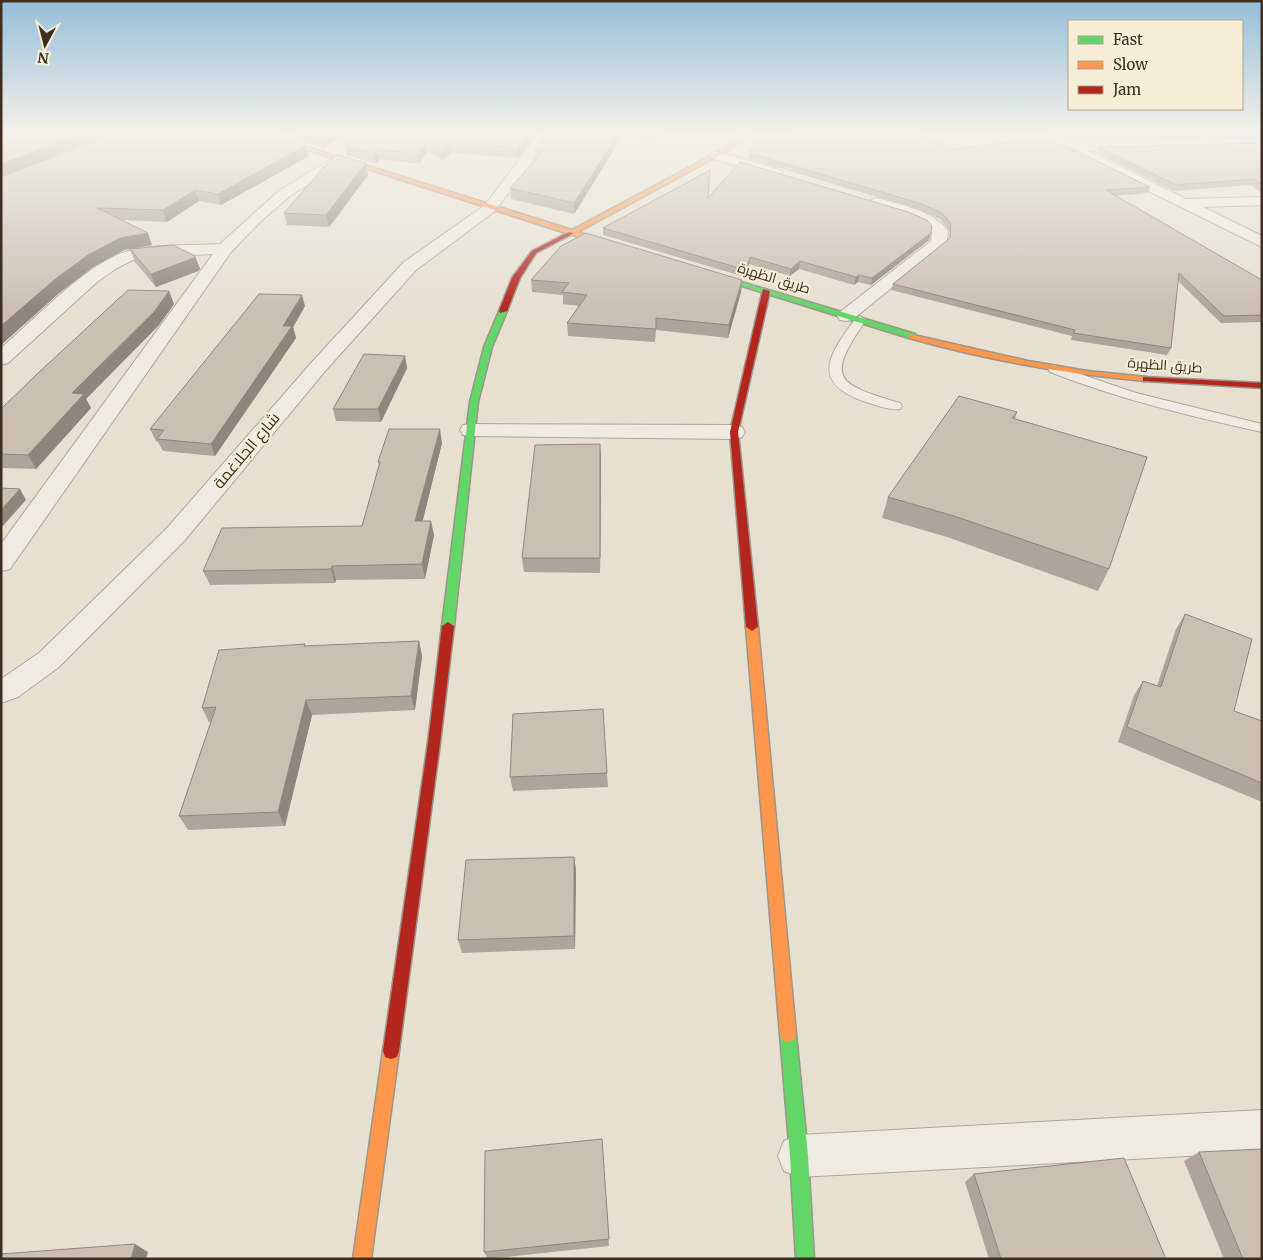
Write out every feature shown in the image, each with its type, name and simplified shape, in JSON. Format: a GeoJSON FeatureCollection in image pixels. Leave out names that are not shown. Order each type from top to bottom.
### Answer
{"type":"FeatureCollection","features":[{"type":"Feature","properties":{"kind":"street"},"geometry":{"type":"LineString","coordinates":[[1,563],[225,249],[256,218],[285,193]]}},
{"type":"Feature","properties":{"kind":"street"},"geometry":{"type":"LineString","coordinates":[[443,193],[626,249]]}},
{"type":"Feature","properties":{"kind":"street","name":"شارع الجلاغمة"},"geometry":{"type":"LineString","coordinates":[[1,692],[49,660],[176,534],[312,373],[410,266],[490,208],[501,193]]}},
{"type":"Feature","properties":{"kind":"street"},"geometry":{"type":"LineString","coordinates":[[362,1259],[434,743],[474,402],[488,347],[516,278],[534,252],[646,193]]}},
{"type":"Feature","properties":{"kind":"street"},"geometry":{"type":"LineString","coordinates":[[1162,193],[1262,242]]}},
{"type":"Feature","properties":{"kind":"street"},"geometry":{"type":"LineString","coordinates":[[853,318],[939,243],[940,231],[932,223],[912,214],[865,200]]}},
{"type":"Feature","properties":{"kind":"street"},"geometry":{"type":"LineString","coordinates":[[1182,203],[1262,201]]}},
{"type":"Feature","properties":{"kind":"street"},"geometry":{"type":"LineString","coordinates":[[1,359],[91,278],[110,264],[128,256],[157,252],[225,249]]}},
{"type":"Feature","properties":{"kind":"street","name":"طريق الظهرة"},"geometry":{"type":"LineString","coordinates":[[691,269],[992,358],[1054,369],[1125,378],[1262,386]]}},
{"type":"Feature","properties":{"kind":"street"},"geometry":{"type":"LineString","coordinates":[[766,291],[734,432],[799,1156],[805,1259]]}},
{"type":"Feature","properties":{"kind":"street"},"geometry":{"type":"LineString","coordinates":[[471,430],[734,432]]}},
{"type":"Feature","properties":{"kind":"street"},"geometry":{"type":"LineString","coordinates":[[799,1156],[1262,1131]]}},
{"type":"Feature","properties":{"kind":"lane"},"geometry":{"type":"LineString","coordinates":[[853,318],[838,354],[835,370],[837,379],[843,387],[854,393],[895,406]]}},
{"type":"Feature","properties":{"kind":"lane"},"geometry":{"type":"LineString","coordinates":[[1054,369],[1126,396],[1164,407],[1262,428]]}},
{"type":"Feature","properties":{"kind":"building"},"geometry":{"type":"Polygon","coordinates":[[[1,193],[191,193],[163,210],[97,208],[148,233],[120,238],[88,255],[53,281],[1,326],[1,193]]]}},
{"type":"Feature","properties":{"kind":"building"},"geometry":{"type":"Polygon","coordinates":[[[302,193],[343,193],[326,215],[284,213],[302,193]]]}},
{"type":"Feature","properties":{"kind":"building"},"geometry":{"type":"Polygon","coordinates":[[[530,193],[581,193],[574,203],[530,193]]]}},
{"type":"Feature","properties":{"kind":"building"},"geometry":{"type":"Polygon","coordinates":[[[668,193],[708,193],[708,198],[713,193],[843,193],[908,212],[927,220],[932,226],[931,233],[872,278],[859,275],[856,277],[800,261],[791,269],[750,257],[746,270],[603,228],[668,193]]]}},
{"type":"Feature","properties":{"kind":"building"},"geometry":{"type":"Polygon","coordinates":[[[884,193],[1111,193],[1262,280],[1262,315],[1224,316],[1179,273],[1171,348],[1073,333],[1075,330],[893,284],[950,238],[951,224],[942,213],[919,203],[884,193]]]}},
{"type":"Feature","properties":{"kind":"building"},"geometry":{"type":"Polygon","coordinates":[[[586,233],[742,280],[729,325],[656,318],[656,329],[567,323],[587,295],[562,292],[569,283],[531,280],[561,246],[586,233]]]}},
{"type":"Feature","properties":{"kind":"building"},"geometry":{"type":"Polygon","coordinates":[[[173,245],[195,256],[194,258],[151,274],[130,249],[173,245]]]}},
{"type":"Feature","properties":{"kind":"building"},"geometry":{"type":"Polygon","coordinates":[[[128,290],[169,291],[154,312],[72,393],[84,394],[28,455],[1,454],[1,409],[128,290]]]}},
{"type":"Feature","properties":{"kind":"building"},"geometry":{"type":"Polygon","coordinates":[[[259,294],[302,295],[283,326],[292,326],[211,444],[157,439],[164,430],[150,429],[259,294]]]}},
{"type":"Feature","properties":{"kind":"building"},"geometry":{"type":"Polygon","coordinates":[[[364,354],[405,356],[378,409],[333,409],[364,354]]]}},
{"type":"Feature","properties":{"kind":"building"},"geometry":{"type":"Polygon","coordinates":[[[959,396],[1017,412],[1012,418],[1147,457],[1109,569],[954,516],[888,497],[959,396]]]}},
{"type":"Feature","properties":{"kind":"building"},"geometry":{"type":"Polygon","coordinates":[[[389,429],[440,429],[415,521],[431,521],[422,564],[332,566],[331,569],[203,571],[222,528],[362,526],[380,462],[378,462],[389,429]]]}},
{"type":"Feature","properties":{"kind":"building"},"geometry":{"type":"Polygon","coordinates":[[[600,444],[600,558],[522,558],[535,445],[600,444]]]}},
{"type":"Feature","properties":{"kind":"building"},"geometry":{"type":"Polygon","coordinates":[[[1,488],[20,489],[1,510],[1,488]]]}},
{"type":"Feature","properties":{"kind":"building"},"geometry":{"type":"Polygon","coordinates":[[[1185,614],[1252,639],[1234,711],[1262,721],[1262,783],[1127,727],[1143,681],[1161,687],[1185,614]]]}},
{"type":"Feature","properties":{"kind":"building"},"geometry":{"type":"Polygon","coordinates":[[[419,641],[411,696],[306,700],[278,812],[179,816],[216,707],[202,708],[219,650],[305,644],[304,646],[419,641]]]}},
{"type":"Feature","properties":{"kind":"building"},"geometry":{"type":"Polygon","coordinates":[[[603,709],[607,773],[510,777],[513,714],[603,709]]]}},
{"type":"Feature","properties":{"kind":"building"},"geometry":{"type":"Polygon","coordinates":[[[574,857],[574,936],[458,940],[466,860],[574,857]]]}},
{"type":"Feature","properties":{"kind":"building"},"geometry":{"type":"Polygon","coordinates":[[[602,1139],[609,1239],[484,1252],[485,1151],[602,1139]]]}},
{"type":"Feature","properties":{"kind":"building"},"geometry":{"type":"Polygon","coordinates":[[[1262,1149],[1262,1259],[1243,1259],[1199,1152],[1262,1149]]]}},
{"type":"Feature","properties":{"kind":"building"},"geometry":{"type":"Polygon","coordinates":[[[1124,1158],[1166,1259],[1001,1259],[974,1174],[1124,1158]]]}},
{"type":"Feature","properties":{"kind":"building"},"geometry":{"type":"Polygon","coordinates":[[[135,1244],[131,1259],[1,1259],[1,1254],[135,1244]]]}},
{"type":"Feature","properties":{"kind":"traffic: fast"},"geometry":{"type":"LineString","coordinates":[[705,273],[912,336]]}},
{"type":"Feature","properties":{"kind":"traffic: fast"},"geometry":{"type":"LineString","coordinates":[[448,626],[474,402],[488,347],[503,311]]}},
{"type":"Feature","properties":{"kind":"traffic: fast"},"geometry":{"type":"LineString","coordinates":[[788,1034],[799,1156],[805,1259]]}},
{"type":"Feature","properties":{"kind":"traffic: slow"},"geometry":{"type":"LineString","coordinates":[[448,193],[616,246]]}},
{"type":"Feature","properties":{"kind":"traffic: slow"},"geometry":{"type":"LineString","coordinates":[[571,233],[646,193]]}},
{"type":"Feature","properties":{"kind":"traffic: slow"},"geometry":{"type":"LineString","coordinates":[[912,336],[970,352],[1028,364],[1146,379]]}},
{"type":"Feature","properties":{"kind":"traffic: slow"},"geometry":{"type":"LineString","coordinates":[[752,627],[788,1034]]}},
{"type":"Feature","properties":{"kind":"traffic: slow"},"geometry":{"type":"LineString","coordinates":[[362,1259],[391,1051]]}},
{"type":"Feature","properties":{"kind":"traffic: jam"},"geometry":{"type":"LineString","coordinates":[[503,311],[516,278],[534,252],[571,233]]}},
{"type":"Feature","properties":{"kind":"traffic: jam"},"geometry":{"type":"LineString","coordinates":[[752,627],[734,432],[766,291]]}},
{"type":"Feature","properties":{"kind":"traffic: jam"},"geometry":{"type":"LineString","coordinates":[[1146,379],[1262,386]]}},
{"type":"Feature","properties":{"kind":"traffic: jam"},"geometry":{"type":"LineString","coordinates":[[391,1051],[434,743],[448,626]]}}]}
